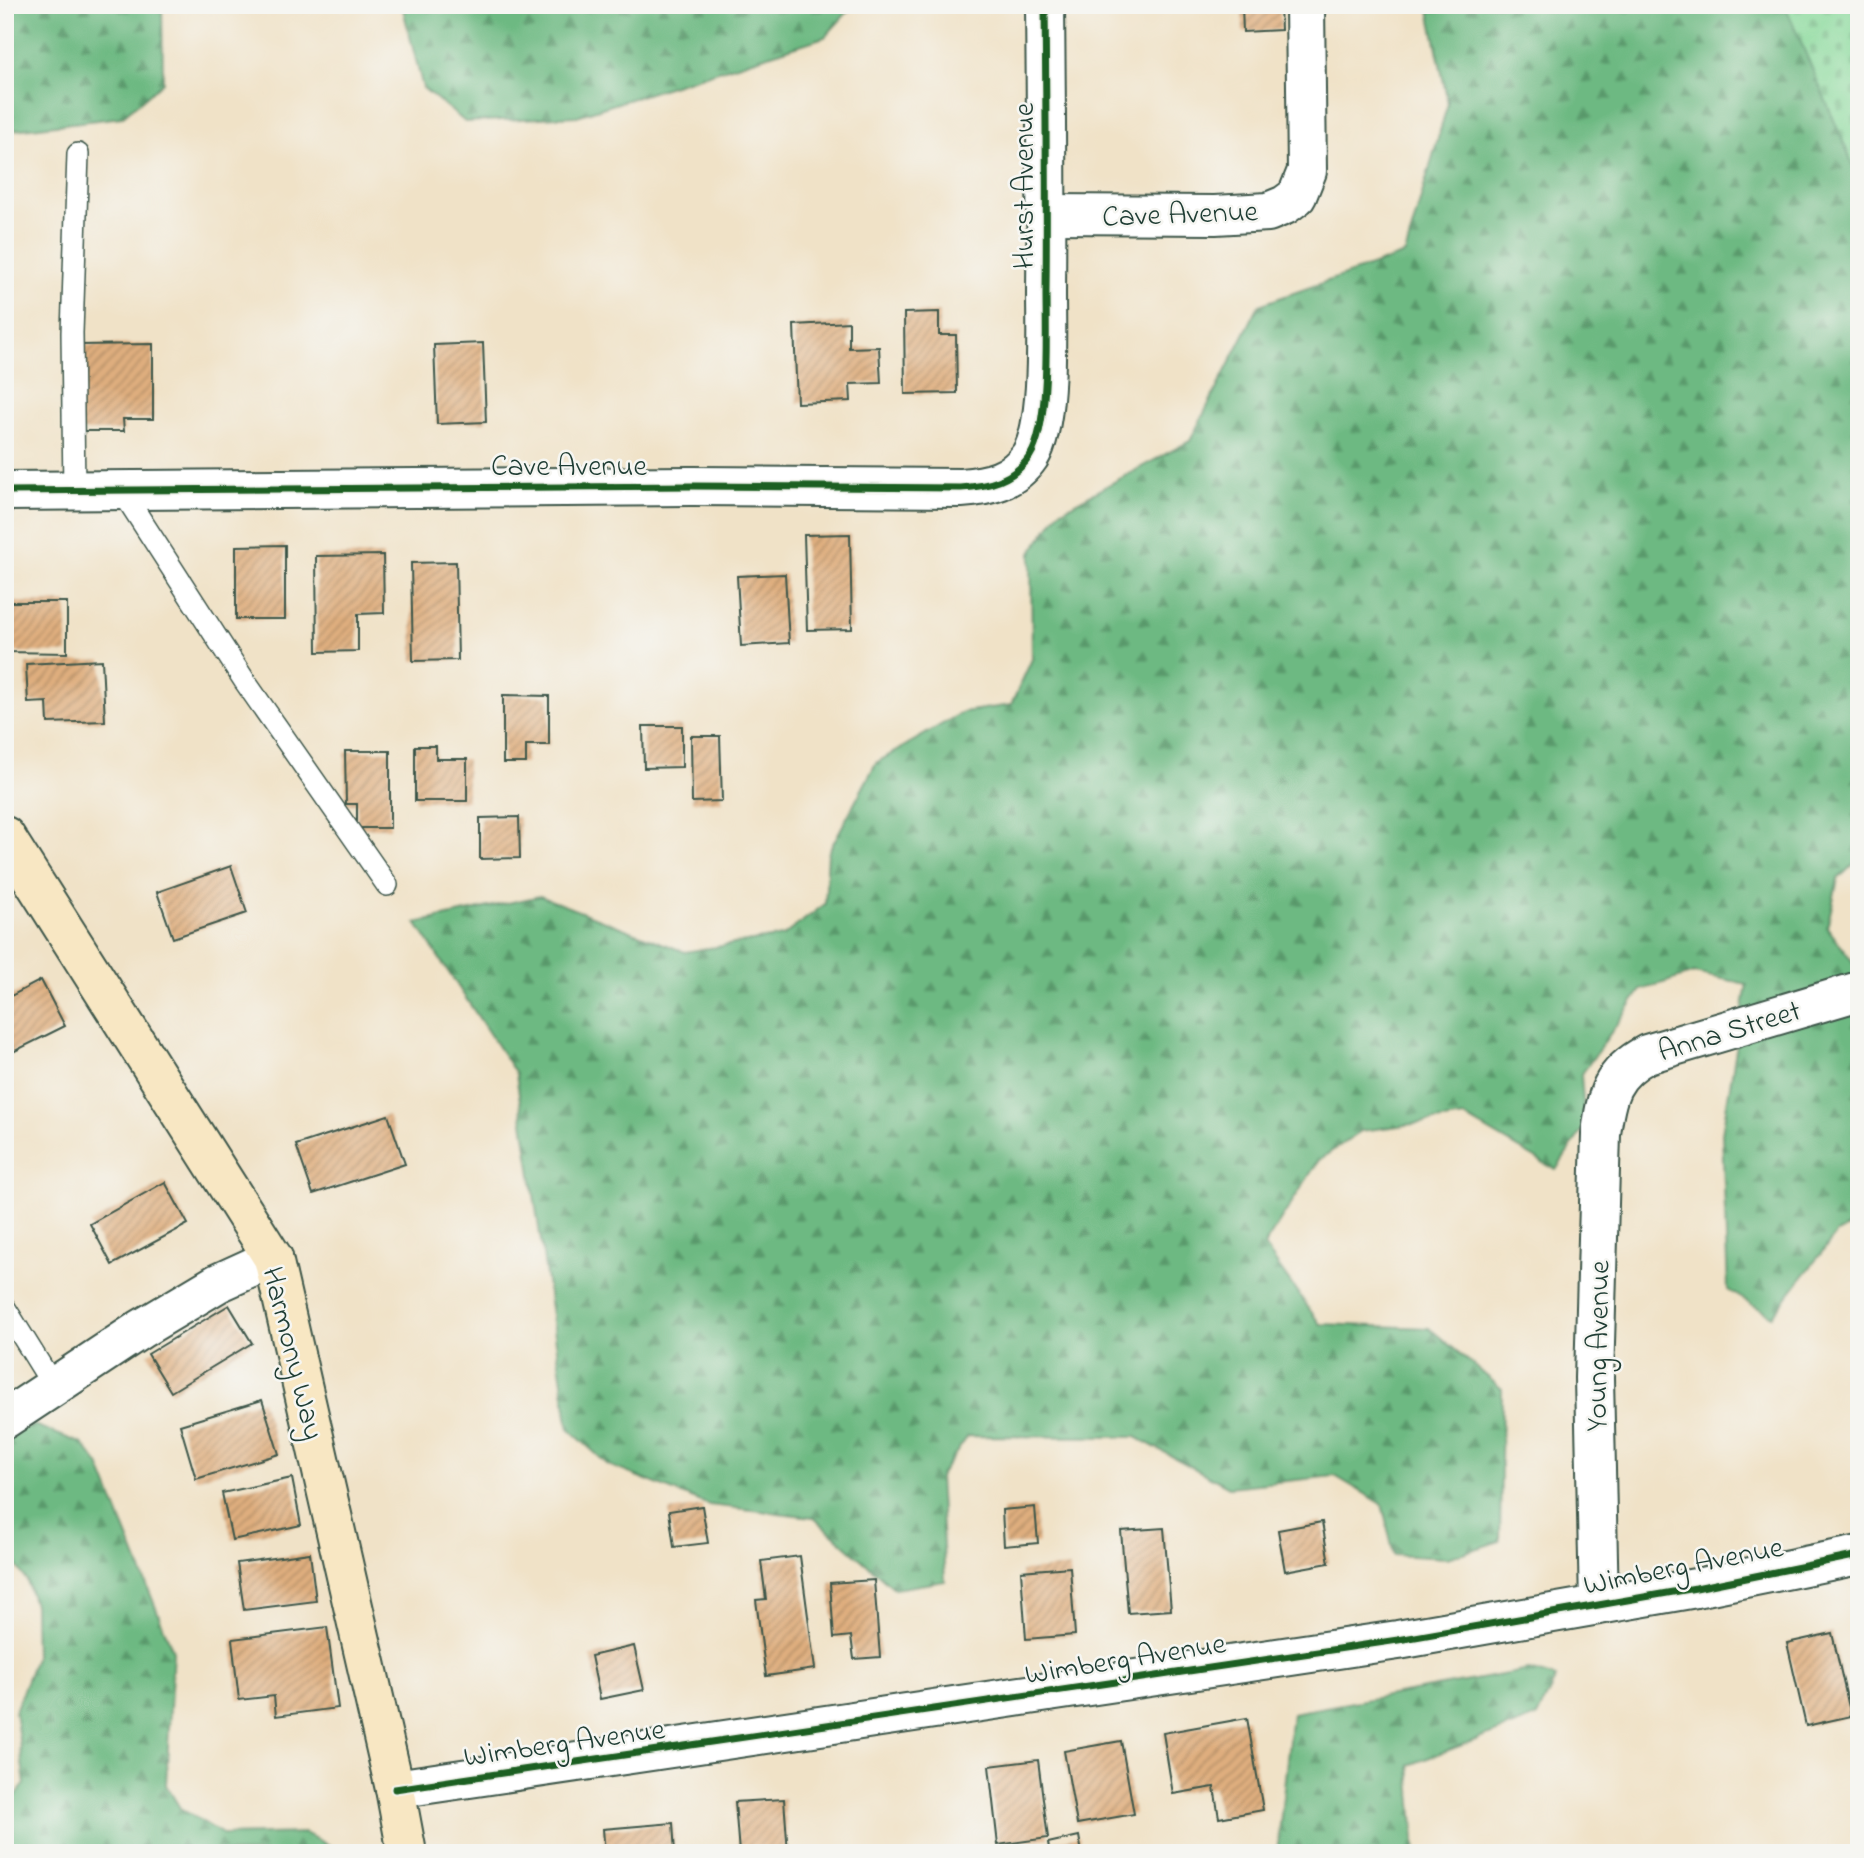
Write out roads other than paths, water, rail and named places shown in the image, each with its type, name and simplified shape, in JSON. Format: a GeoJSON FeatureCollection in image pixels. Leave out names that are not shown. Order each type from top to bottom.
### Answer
{"type":"FeatureCollection","features":[{"type":"Feature","properties":{"kind":"street","name":"Hurst Avenue"},"geometry":{"type":"LineString","coordinates":[[1045,5],[1046,366]]}},
{"type":"Feature","properties":{"kind":"street","name":"Cave Avenue"},"geometry":{"type":"LineString","coordinates":[[1047,214],[1201,215],[1268,212],[1297,196],[1307,171],[1305,5]]}},
{"type":"Feature","properties":{"kind":"street","name":"Cave Avenue"},"geometry":{"type":"LineString","coordinates":[[5,491],[989,486],[1004,480],[1030,455],[1040,433],[1046,366]]}},
{"type":"Feature","properties":{"kind":"street","name":"Harmony Way"},"geometry":{"type":"LineString","coordinates":[[5,836],[273,1258],[396,1789],[407,1853]]}},
{"type":"Feature","properties":{"kind":"street","name":"Anna Street"},"geometry":{"type":"LineString","coordinates":[[1611,1088],[1632,1062],[1647,1054],[1859,991]]}},
{"type":"Feature","properties":{"kind":"street","name":"Young Avenue"},"geometry":{"type":"LineString","coordinates":[[1600,1604],[1594,1378],[1601,1134],[1604,1108],[1611,1088]]}},
{"type":"Feature","properties":{"kind":"street"},"geometry":{"type":"LineString","coordinates":[[5,1419],[207,1289],[273,1258]]}},
{"type":"Feature","properties":{"kind":"street","name":"Wimberg Avenue"},"geometry":{"type":"LineString","coordinates":[[396,1789],[1398,1640],[1696,1588],[1859,1555]]}},
{"type":"Feature","properties":{"kind":"lane"},"geometry":{"type":"LineString","coordinates":[[75,491],[72,333],[78,154]]}},
{"type":"Feature","properties":{"kind":"lane"},"geometry":{"type":"LineString","coordinates":[[122,491],[246,683],[387,885]]}},
{"type":"Feature","properties":{"kind":"lane"},"geometry":{"type":"LineString","coordinates":[[5,1308],[54,1387]]}}]}
